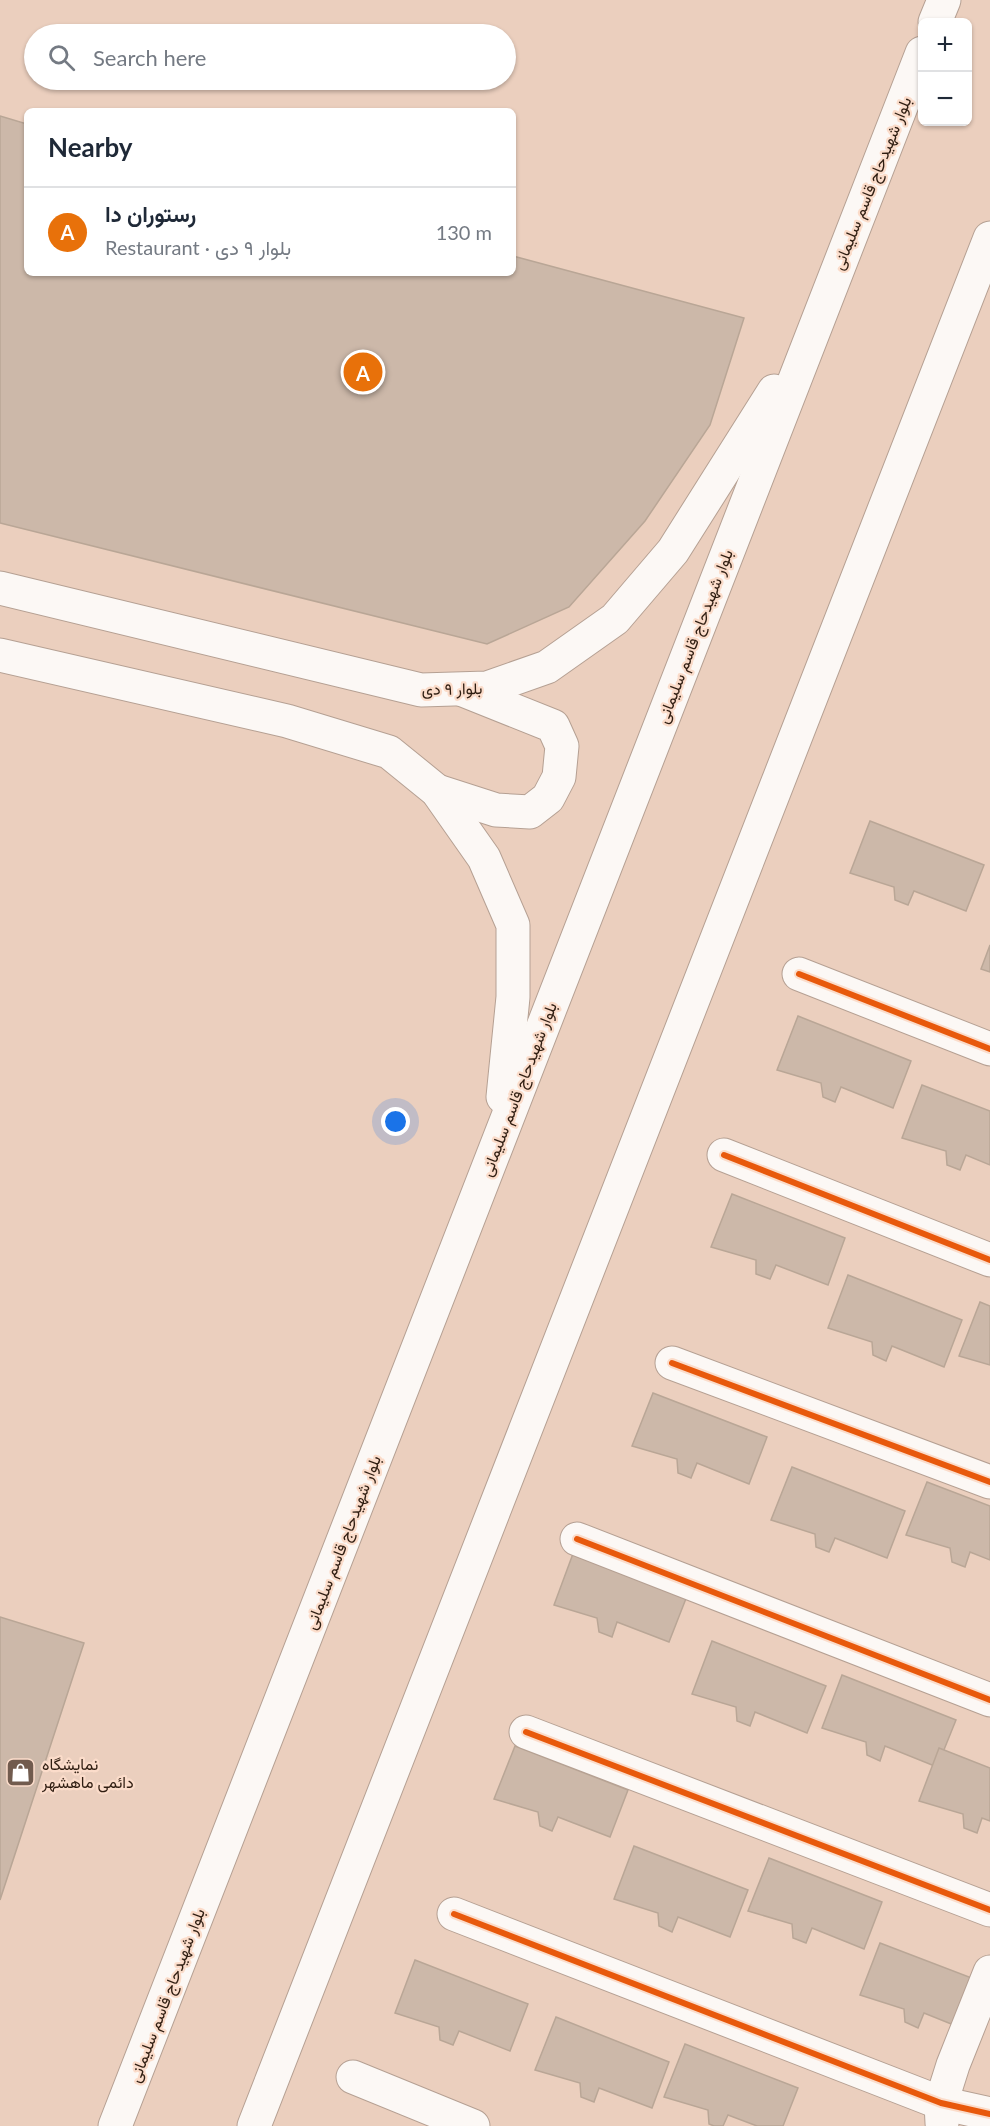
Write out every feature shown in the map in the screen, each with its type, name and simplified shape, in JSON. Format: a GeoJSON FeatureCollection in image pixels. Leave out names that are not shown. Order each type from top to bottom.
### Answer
{"type":"FeatureCollection","features":[{"type":"Feature","properties":{"kind":"main road"},"geometry":{"type":"LineString","coordinates":[[936,18],[944,0]]}},
{"type":"Feature","properties":{"kind":"main road","name":"بلوار شهیدحاج قاسم سلیمانی"},"geometry":{"type":"LineString","coordinates":[[115,2126],[918,63]]}},
{"type":"Feature","properties":{"kind":"main road"},"geometry":{"type":"LineString","coordinates":[[254,2126],[990,238]]}},
{"type":"Feature","properties":{"kind":"main road","name":"بلوار ۹ دی"},"geometry":{"type":"LineString","coordinates":[[0,588],[421,690],[487,688],[547,668],[615,619],[673,551],[814,326]]}},
{"type":"Feature","properties":{"kind":"main road"},"geometry":{"type":"LineString","coordinates":[[0,655],[287,721],[389,752],[437,791],[484,858],[513,925],[513,997],[500,1137]]}},
{"type":"Feature","properties":{"kind":"main road"},"geometry":{"type":"LineString","coordinates":[[437,791],[496,810],[530,812],[548,798],[559,777],[562,746],[553,726],[459,689]]}},
{"type":"Feature","properties":{"kind":"main road"},"geometry":{"type":"LineString","coordinates":[[799,974],[990,1049]]}},
{"type":"Feature","properties":{"kind":"main road"},"geometry":{"type":"LineString","coordinates":[[724,1155],[990,1260]]}},
{"type":"Feature","properties":{"kind":"main road"},"geometry":{"type":"LineString","coordinates":[[672,1363],[990,1482]]}},
{"type":"Feature","properties":{"kind":"main road"},"geometry":{"type":"LineString","coordinates":[[577,1539],[990,1700]]}},
{"type":"Feature","properties":{"kind":"main road"},"geometry":{"type":"LineString","coordinates":[[526,1732],[990,1910]]}},
{"type":"Feature","properties":{"kind":"main road"},"geometry":{"type":"LineString","coordinates":[[454,1914],[942,2114],[990,2114]]}},
{"type":"Feature","properties":{"kind":"main road"},"geometry":{"type":"LineString","coordinates":[[942,2114],[990,1972]]}},
{"type":"Feature","properties":{"kind":"main road"},"geometry":{"type":"LineString","coordinates":[[353,2077],[473,2126]]}},
{"type":"Feature","properties":{"kind":"building"},"geometry":{"type":"Polygon","coordinates":[[[0,116],[24,123],[24,276],[516,276],[516,257],[744,318],[710,425],[645,521],[569,607],[487,644],[0,523],[0,116]]]}},
{"type":"Feature","properties":{"kind":"building"},"geometry":{"type":"Polygon","coordinates":[[[870,821],[984,865],[966,911],[914,891],[908,905],[895,900],[894,887],[850,873],[870,821]]]}},
{"type":"Feature","properties":{"kind":"building"},"geometry":{"type":"Polygon","coordinates":[[[990,945],[990,972],[981,969],[990,945]]]}},
{"type":"Feature","properties":{"kind":"building"},"geometry":{"type":"Polygon","coordinates":[[[798,1016],[911,1061],[893,1108],[841,1087],[835,1102],[823,1097],[821,1083],[777,1070],[798,1016]]]}},
{"type":"Feature","properties":{"kind":"building"},"geometry":{"type":"Polygon","coordinates":[[[922,1085],[990,1111],[990,1165],[966,1155],[960,1170],[947,1165],[946,1151],[902,1138],[922,1085]]]}},
{"type":"Feature","properties":{"kind":"building"},"geometry":{"type":"Polygon","coordinates":[[[732,1194],[845,1238],[828,1285],[776,1265],[770,1279],[756,1274],[756,1260],[711,1247],[732,1194]]]}},
{"type":"Feature","properties":{"kind":"building"},"geometry":{"type":"Polygon","coordinates":[[[848,1275],[962,1320],[944,1367],[892,1346],[886,1361],[873,1355],[872,1342],[828,1328],[848,1275]]]}},
{"type":"Feature","properties":{"kind":"building"},"geometry":{"type":"Polygon","coordinates":[[[980,1302],[990,1306],[990,1365],[959,1356],[980,1302]]]}},
{"type":"Feature","properties":{"kind":"building"},"geometry":{"type":"Polygon","coordinates":[[[653,1393],[767,1437],[749,1484],[697,1463],[691,1478],[678,1473],[677,1459],[632,1446],[653,1393]]]}},
{"type":"Feature","properties":{"kind":"building"},"geometry":{"type":"Polygon","coordinates":[[[792,1467],[905,1511],[887,1558],[835,1538],[829,1552],[816,1547],[815,1534],[771,1520],[792,1467]]]}},
{"type":"Feature","properties":{"kind":"building"},"geometry":{"type":"Polygon","coordinates":[[[927,1482],[990,1506],[990,1560],[970,1552],[965,1567],[952,1562],[950,1548],[906,1535],[927,1482]]]}},
{"type":"Feature","properties":{"kind":"building"},"geometry":{"type":"Polygon","coordinates":[[[574,1551],[687,1596],[669,1642],[617,1622],[612,1637],[599,1632],[597,1618],[554,1605],[574,1551]]]}},
{"type":"Feature","properties":{"kind":"building","name":"نمایشگاه دائمی ماهشهر"},"geometry":{"type":"Polygon","coordinates":[[[0,1617],[84,1643],[0,1900],[0,1617]]]}},
{"type":"Feature","properties":{"kind":"building"},"geometry":{"type":"Polygon","coordinates":[[[712,1641],[826,1686],[807,1733],[755,1712],[750,1726],[737,1721],[736,1707],[692,1694],[712,1641]]]}},
{"type":"Feature","properties":{"kind":"building"},"geometry":{"type":"Polygon","coordinates":[[[842,1675],[956,1720],[937,1767],[885,1746],[880,1761],[867,1755],[866,1742],[822,1728],[842,1675]]]}},
{"type":"Feature","properties":{"kind":"building"},"geometry":{"type":"Polygon","coordinates":[[[515,1746],[628,1790],[610,1837],[558,1817],[552,1831],[540,1826],[538,1812],[494,1799],[515,1746]]]}},
{"type":"Feature","properties":{"kind":"building"},"geometry":{"type":"Polygon","coordinates":[[[939,1748],[990,1768],[990,1821],[982,1818],[977,1833],[964,1828],[963,1814],[919,1801],[939,1748]]]}},
{"type":"Feature","properties":{"kind":"building"},"geometry":{"type":"Polygon","coordinates":[[[634,1846],[748,1890],[730,1937],[678,1917],[672,1932],[659,1926],[658,1913],[614,1899],[634,1846]]]}},
{"type":"Feature","properties":{"kind":"building"},"geometry":{"type":"Polygon","coordinates":[[[769,1858],[882,1902],[864,1949],[812,1928],[806,1943],[793,1938],[792,1924],[748,1911],[769,1858]]]}},
{"type":"Feature","properties":{"kind":"building"},"geometry":{"type":"Polygon","coordinates":[[[880,1943],[990,1985],[976,2034],[924,2013],[918,2028],[905,2022],[904,2009],[860,1995],[880,1943]]]}},
{"type":"Feature","properties":{"kind":"building"},"geometry":{"type":"Polygon","coordinates":[[[415,1960],[528,2004],[510,2051],[459,2031],[453,2045],[440,2040],[439,2027],[395,2013],[415,1960]]]}},
{"type":"Feature","properties":{"kind":"building"},"geometry":{"type":"Polygon","coordinates":[[[556,2017],[669,2062],[652,2108],[599,2088],[594,2102],[581,2097],[580,2083],[535,2070],[556,2017]]]}},
{"type":"Feature","properties":{"kind":"building"},"geometry":{"type":"Polygon","coordinates":[[[685,2044],[798,2088],[783,2126],[757,2126],[728,2115],[723,2126],[714,2126],[709,2124],[708,2110],[664,2097],[685,2044]]]}},
{"type":"Feature","properties":{"kind":"cycle path"},"geometry":{"type":"LineString","coordinates":[[799,974],[990,1049]]}},
{"type":"Feature","properties":{"kind":"cycle path"},"geometry":{"type":"LineString","coordinates":[[724,1155],[990,1260]]}},
{"type":"Feature","properties":{"kind":"cycle path"},"geometry":{"type":"LineString","coordinates":[[672,1363],[990,1482]]}},
{"type":"Feature","properties":{"kind":"cycle path"},"geometry":{"type":"LineString","coordinates":[[577,1539],[990,1700]]}},
{"type":"Feature","properties":{"kind":"cycle path"},"geometry":{"type":"LineString","coordinates":[[526,1732],[990,1910]]}},
{"type":"Feature","properties":{"kind":"cycle path"},"geometry":{"type":"LineString","coordinates":[[454,1914],[941,2103],[990,2114]]}},
{"type":"Feature","properties":{"kind":"place","name":"رستوران دا"},"geometry":{"type":"Point","coordinates":[363,372]}},
{"type":"Feature","properties":{"kind":"place","name":"نمایشگاه دائمی ماهشهر"},"geometry":{"type":"Point","coordinates":[21,1772]}}]}
